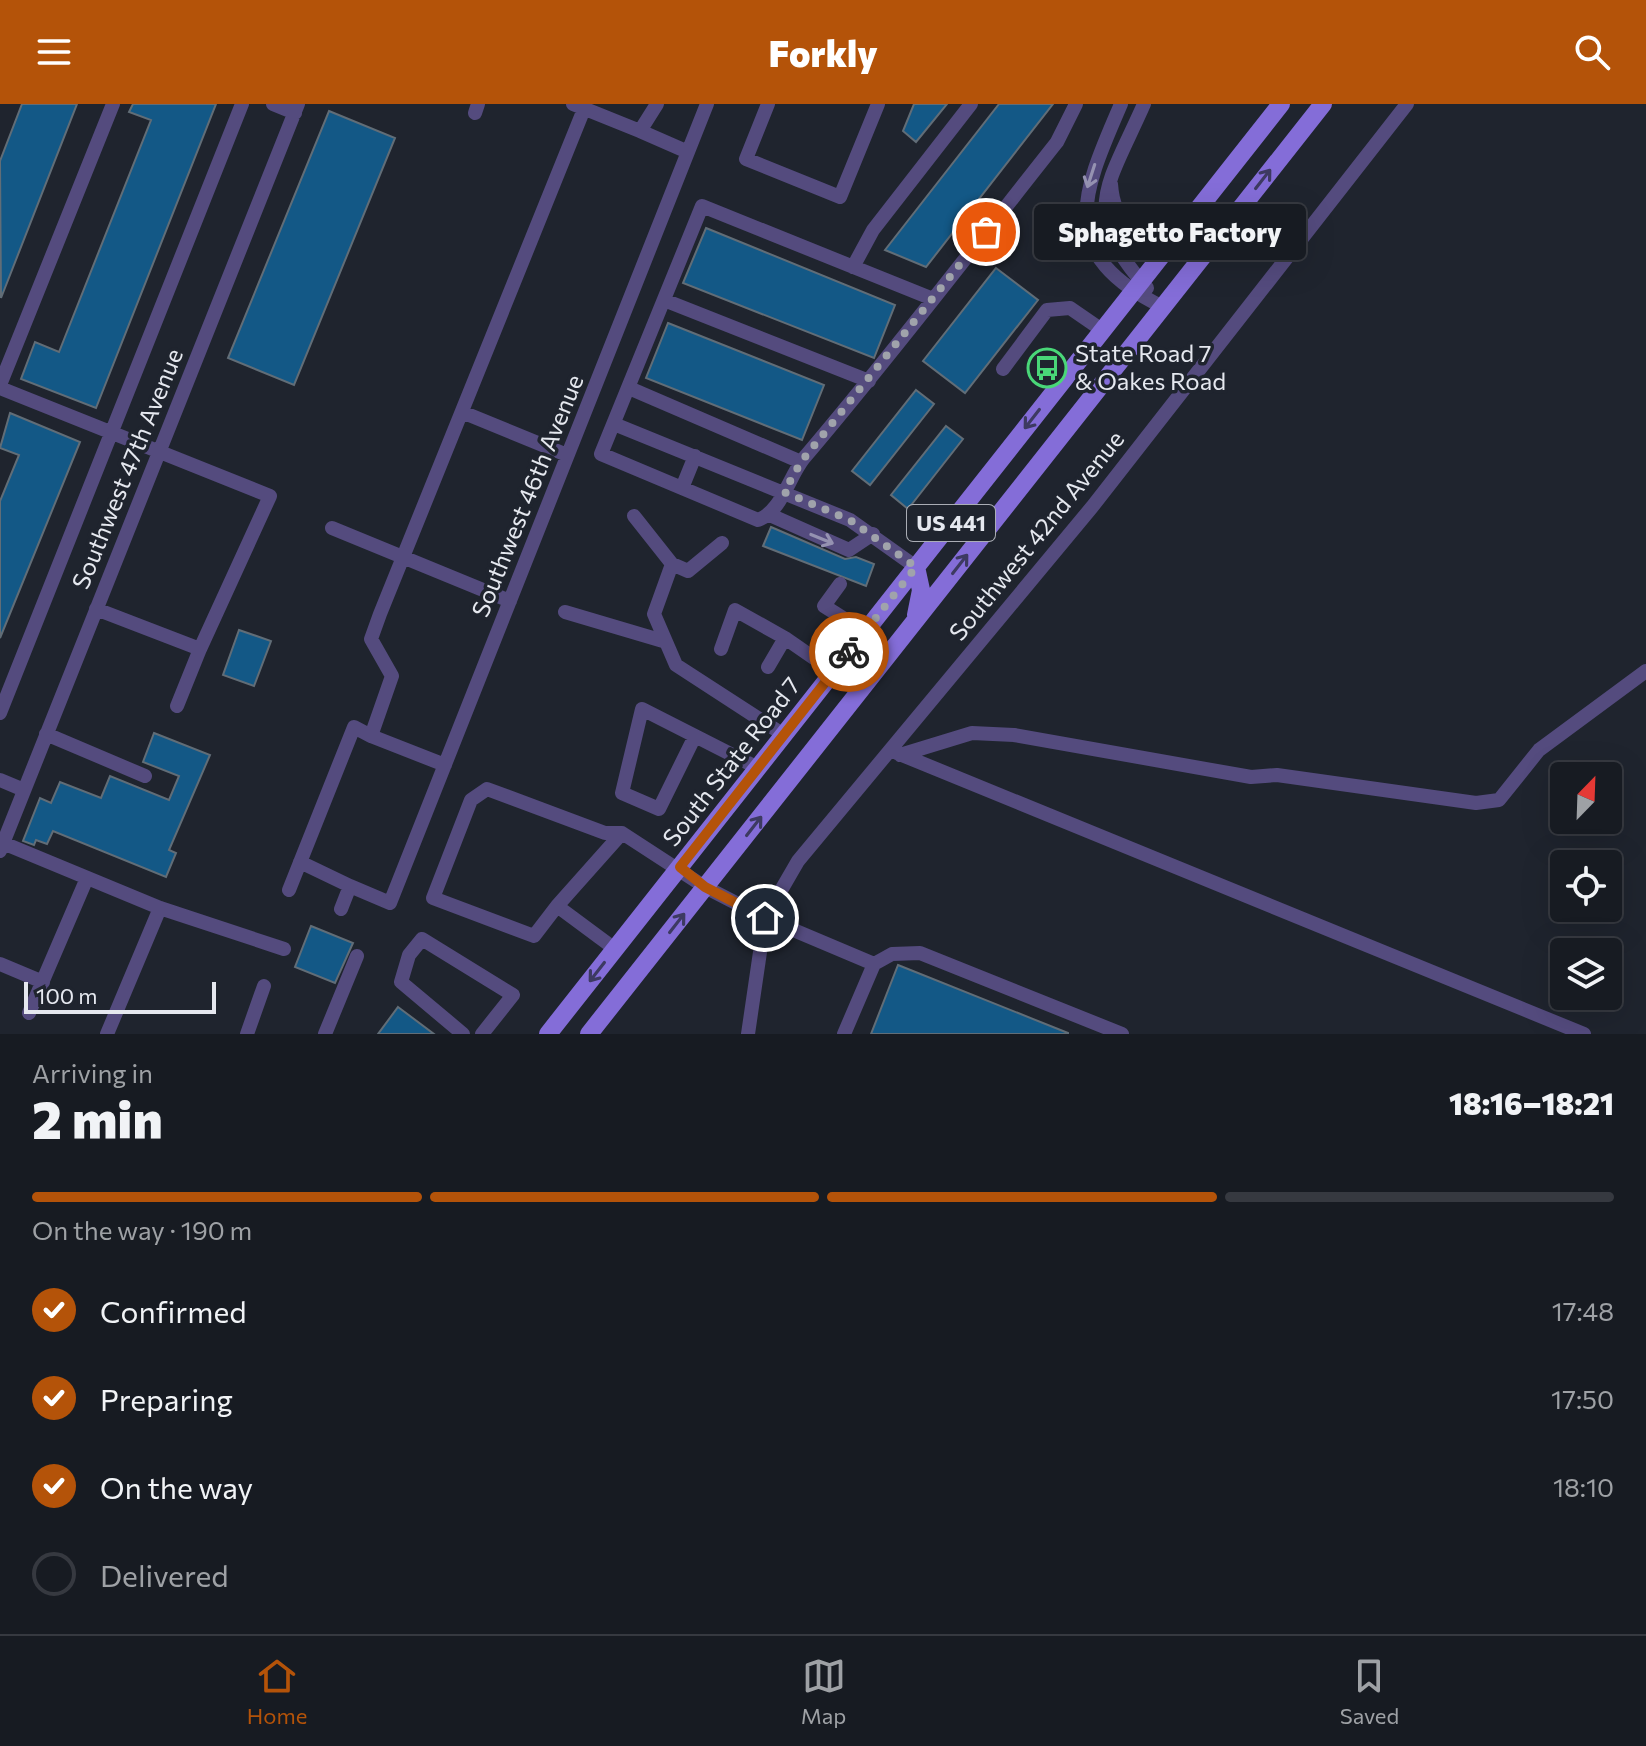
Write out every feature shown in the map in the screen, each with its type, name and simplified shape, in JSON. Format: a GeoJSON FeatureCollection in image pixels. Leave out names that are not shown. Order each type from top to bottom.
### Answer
{"type":"FeatureCollection","features":[{"type":"Feature","properties":{"kind":"main road","name":"South State Road 7"},"geometry":{"type":"LineString","coordinates":[[548,1034],[1281,104]]}},
{"type":"Feature","properties":{"kind":"main road","name":"US 441"},"geometry":{"type":"LineString","coordinates":[[589,1034],[1323,104]]}},
{"type":"Feature","properties":{"kind":"main road"},"geometry":{"type":"LineString","coordinates":[[912,625],[921,590],[916,567]]}},
{"type":"Feature","properties":{"kind":"street"},"geometry":{"type":"LineString","coordinates":[[113,104],[0,386],[270,496],[177,706]]}},
{"type":"Feature","properties":{"kind":"street"},"geometry":{"type":"LineString","coordinates":[[0,713],[242,104]]}},
{"type":"Feature","properties":{"kind":"street"},"geometry":{"type":"LineString","coordinates":[[273,104],[296,108]]}},
{"type":"Feature","properties":{"kind":"street"},"geometry":{"type":"LineString","coordinates":[[640,131],[657,104]]}},
{"type":"Feature","properties":{"kind":"street","name":"Southwest 46th Avenue"},"geometry":{"type":"LineString","coordinates":[[350,886],[390,903],[707,104]]}},
{"type":"Feature","properties":{"kind":"street"},"geometry":{"type":"LineString","coordinates":[[768,104],[746,159],[840,197],[878,104]]}},
{"type":"Feature","properties":{"kind":"street"},"geometry":{"type":"LineString","coordinates":[[853,267],[873,230],[971,104]]}},
{"type":"Feature","properties":{"kind":"street"},"geometry":{"type":"LineString","coordinates":[[933,299],[702,206],[601,454],[758,520],[770,515],[801,462],[869,381],[1057,142],[1076,104]]}},
{"type":"Feature","properties":{"kind":"street"},"geometry":{"type":"LineString","coordinates":[[1121,104],[1088,184],[1085,214],[1090,239],[1105,266],[1163,307]]}},
{"type":"Feature","properties":{"kind":"street"},"geometry":{"type":"LineString","coordinates":[[1137,286],[1105,226],[1104,199],[1144,104]]}},
{"type":"Feature","properties":{"kind":"street","name":"Southwest 42nd Avenue"},"geometry":{"type":"LineString","coordinates":[[765,918],[798,861],[895,752],[1092,507],[1407,104]]}},
{"type":"Feature","properties":{"kind":"street"},"geometry":{"type":"LineString","coordinates":[[371,736],[392,676],[371,639],[462,412],[578,107],[688,152]]}},
{"type":"Feature","properties":{"kind":"street","name":"Southwest 47th Avenue"},"geometry":{"type":"LineString","coordinates":[[2,847],[296,108]]}},
{"type":"Feature","properties":{"kind":"street"},"geometry":{"type":"LineString","coordinates":[[1111,179],[1112,201],[1124,222],[1145,232],[1179,233]]}},
{"type":"Feature","properties":{"kind":"street"},"geometry":{"type":"LineString","coordinates":[[664,300],[869,381]]}},
{"type":"Feature","properties":{"kind":"street"},"geometry":{"type":"LineString","coordinates":[[1003,369],[1047,310],[1070,308],[1102,330]]}},
{"type":"Feature","properties":{"kind":"street"},"geometry":{"type":"LineString","coordinates":[[629,388],[801,462]]}},
{"type":"Feature","properties":{"kind":"street"},"geometry":{"type":"LineString","coordinates":[[462,412],[567,455]]}},
{"type":"Feature","properties":{"kind":"street"},"geometry":{"type":"LineString","coordinates":[[614,424],[850,520],[916,567]]}},
{"type":"Feature","properties":{"kind":"street"},"geometry":{"type":"LineString","coordinates":[[682,488],[695,456]]}},
{"type":"Feature","properties":{"kind":"street"},"geometry":{"type":"LineString","coordinates":[[770,515],[849,550],[873,534]]}},
{"type":"Feature","properties":{"kind":"street"},"geometry":{"type":"LineString","coordinates":[[634,516],[672,564],[688,571],[722,543]]}},
{"type":"Feature","properties":{"kind":"street"},"geometry":{"type":"LineString","coordinates":[[332,528],[510,601]]}},
{"type":"Feature","properties":{"kind":"street"},"geometry":{"type":"LineString","coordinates":[[672,564],[654,614],[663,641],[676,665],[784,735]]}},
{"type":"Feature","properties":{"kind":"street"},"geometry":{"type":"LineString","coordinates":[[840,584],[824,606],[865,632]]}},
{"type":"Feature","properties":{"kind":"street"},"geometry":{"type":"LineString","coordinates":[[96,609],[200,649]]}},
{"type":"Feature","properties":{"kind":"street"},"geometry":{"type":"LineString","coordinates":[[721,649],[735,610],[785,638],[834,672]]}},
{"type":"Feature","properties":{"kind":"street"},"geometry":{"type":"LineString","coordinates":[[565,612],[663,641]]}},
{"type":"Feature","properties":{"kind":"street"},"geometry":{"type":"LineString","coordinates":[[768,667],[785,638]]}},
{"type":"Feature","properties":{"kind":"street"},"geometry":{"type":"LineString","coordinates":[[895,752],[972,733],[1014,735],[1251,777],[1277,775],[1476,803],[1499,800],[1539,750],[1646,671]]}},
{"type":"Feature","properties":{"kind":"street"},"geometry":{"type":"LineString","coordinates":[[695,736],[659,809],[622,793],[642,709],[758,768]]}},
{"type":"Feature","properties":{"kind":"street"},"geometry":{"type":"LineString","coordinates":[[289,890],[354,727],[445,765]]}},
{"type":"Feature","properties":{"kind":"street"},"geometry":{"type":"LineString","coordinates":[[46,734],[145,776]]}},
{"type":"Feature","properties":{"kind":"street"},"geometry":{"type":"LineString","coordinates":[[895,752],[1584,1034]]}},
{"type":"Feature","properties":{"kind":"street"},"geometry":{"type":"LineString","coordinates":[[0,780],[24,790]]}},
{"type":"Feature","properties":{"kind":"street"},"geometry":{"type":"LineString","coordinates":[[622,833],[534,936],[433,898],[471,800],[487,789],[605,833],[622,833],[680,867],[705,887],[765,918],[874,964]]}},
{"type":"Feature","properties":{"kind":"street"},"geometry":{"type":"LineString","coordinates":[[2,847],[160,908],[284,949]]}},
{"type":"Feature","properties":{"kind":"street"},"geometry":{"type":"LineString","coordinates":[[300,862],[350,886],[341,909]]}},
{"type":"Feature","properties":{"kind":"street"},"geometry":{"type":"LineString","coordinates":[[29,1013],[87,878]]}},
{"type":"Feature","properties":{"kind":"street"},"geometry":{"type":"LineString","coordinates":[[557,906],[615,949]]}},
{"type":"Feature","properties":{"kind":"street"},"geometry":{"type":"LineString","coordinates":[[107,1034],[160,908]]}},
{"type":"Feature","properties":{"kind":"street"},"geometry":{"type":"LineString","coordinates":[[748,1034],[765,918]]}},
{"type":"Feature","properties":{"kind":"street"},"geometry":{"type":"LineString","coordinates":[[463,1034],[401,982],[409,955],[422,939],[513,995],[482,1034]]}},
{"type":"Feature","properties":{"kind":"street"},"geometry":{"type":"LineString","coordinates":[[844,1034],[874,964],[892,954],[920,953],[1122,1034]]}},
{"type":"Feature","properties":{"kind":"street"},"geometry":{"type":"LineString","coordinates":[[325,1034],[357,956]]}},
{"type":"Feature","properties":{"kind":"street"},"geometry":{"type":"LineString","coordinates":[[0,964],[43,982]]}},
{"type":"Feature","properties":{"kind":"street"},"geometry":{"type":"LineString","coordinates":[[247,1034],[264,986]]}},
{"type":"Feature","properties":{"kind":"building"},"geometry":{"type":"Polygon","coordinates":[[[22,104],[77,104],[1,298],[0,161],[22,104]]]}},
{"type":"Feature","properties":{"kind":"building"},"geometry":{"type":"Polygon","coordinates":[[[133,104],[216,104],[96,408],[21,379],[35,342],[59,352],[151,120],[129,112],[133,104]]]}},
{"type":"Feature","properties":{"kind":"building"},"geometry":{"type":"Polygon","coordinates":[[[914,104],[947,104],[916,142],[903,131],[914,104]]]}},
{"type":"Feature","properties":{"kind":"building"},"geometry":{"type":"Polygon","coordinates":[[[999,104],[1053,104],[926,267],[885,250],[999,104]]]}},
{"type":"Feature","properties":{"kind":"building"},"geometry":{"type":"Polygon","coordinates":[[[329,111],[395,138],[294,385],[228,358],[329,111]]]}},
{"type":"Feature","properties":{"kind":"building"},"geometry":{"type":"Polygon","coordinates":[[[706,228],[895,305],[874,358],[683,283],[706,228]]]}},
{"type":"Feature","properties":{"kind":"building"},"geometry":{"type":"Polygon","coordinates":[[[996,268],[1038,300],[965,393],[923,361],[996,268]]]}},
{"type":"Feature","properties":{"kind":"building"},"geometry":{"type":"Polygon","coordinates":[[[668,323],[824,385],[802,440],[646,378],[668,323]]]}},
{"type":"Feature","properties":{"kind":"building"},"geometry":{"type":"Polygon","coordinates":[[[916,390],[934,404],[870,485],[852,471],[916,390]]]}},
{"type":"Feature","properties":{"kind":"building"},"geometry":{"type":"Polygon","coordinates":[[[10,413],[80,442],[0,638],[0,501],[19,455],[0,448],[10,413]]]}},
{"type":"Feature","properties":{"kind":"building"},"geometry":{"type":"Polygon","coordinates":[[[946,426],[963,439],[908,509],[891,495],[946,426]]]}},
{"type":"Feature","properties":{"kind":"building"},"geometry":{"type":"Polygon","coordinates":[[[771,527],[845,559],[856,557],[874,564],[866,586],[763,546],[771,527]]]}},
{"type":"Feature","properties":{"kind":"building"},"geometry":{"type":"Polygon","coordinates":[[[239,630],[271,641],[254,686],[223,675],[239,630]]]}},
{"type":"Feature","properties":{"kind":"building"},"geometry":{"type":"Polygon","coordinates":[[[154,733],[210,755],[169,850],[176,853],[166,877],[53,831],[47,844],[36,840],[34,845],[23,841],[40,798],[51,803],[60,782],[101,798],[110,776],[169,800],[179,776],[143,762],[154,733]]]}},
{"type":"Feature","properties":{"kind":"building"},"geometry":{"type":"Polygon","coordinates":[[[311,926],[353,943],[335,983],[295,967],[311,926]]]}},
{"type":"Feature","properties":{"kind":"building"},"geometry":{"type":"Polygon","coordinates":[[[898,965],[1068,1033],[1068,1034],[871,1034],[898,965]]]}},
{"type":"Feature","properties":{"kind":"building"},"geometry":{"type":"Polygon","coordinates":[[[398,1007],[434,1034],[378,1034],[398,1007]]]}},
{"type":"Feature","properties":{"kind":"way so far"},"geometry":{"type":"LineString","coordinates":[[849,652],[916,567],[866,529],[784,492],[801,462],[844,413],[986,232]]}},
{"type":"Feature","properties":{"kind":"place","name":"Sphagetto Factory"},"geometry":{"type":"Point","coordinates":[986,232]}},
{"type":"Feature","properties":{"kind":"place","name":"State Road 7 & Oakes Road"},"geometry":{"type":"Point","coordinates":[1047,368]}},
{"type":"Feature","properties":{"kind":"route"},"geometry":{"type":"LineString","coordinates":[[765,918],[705,887],[680,867],[849,652]]}}]}
